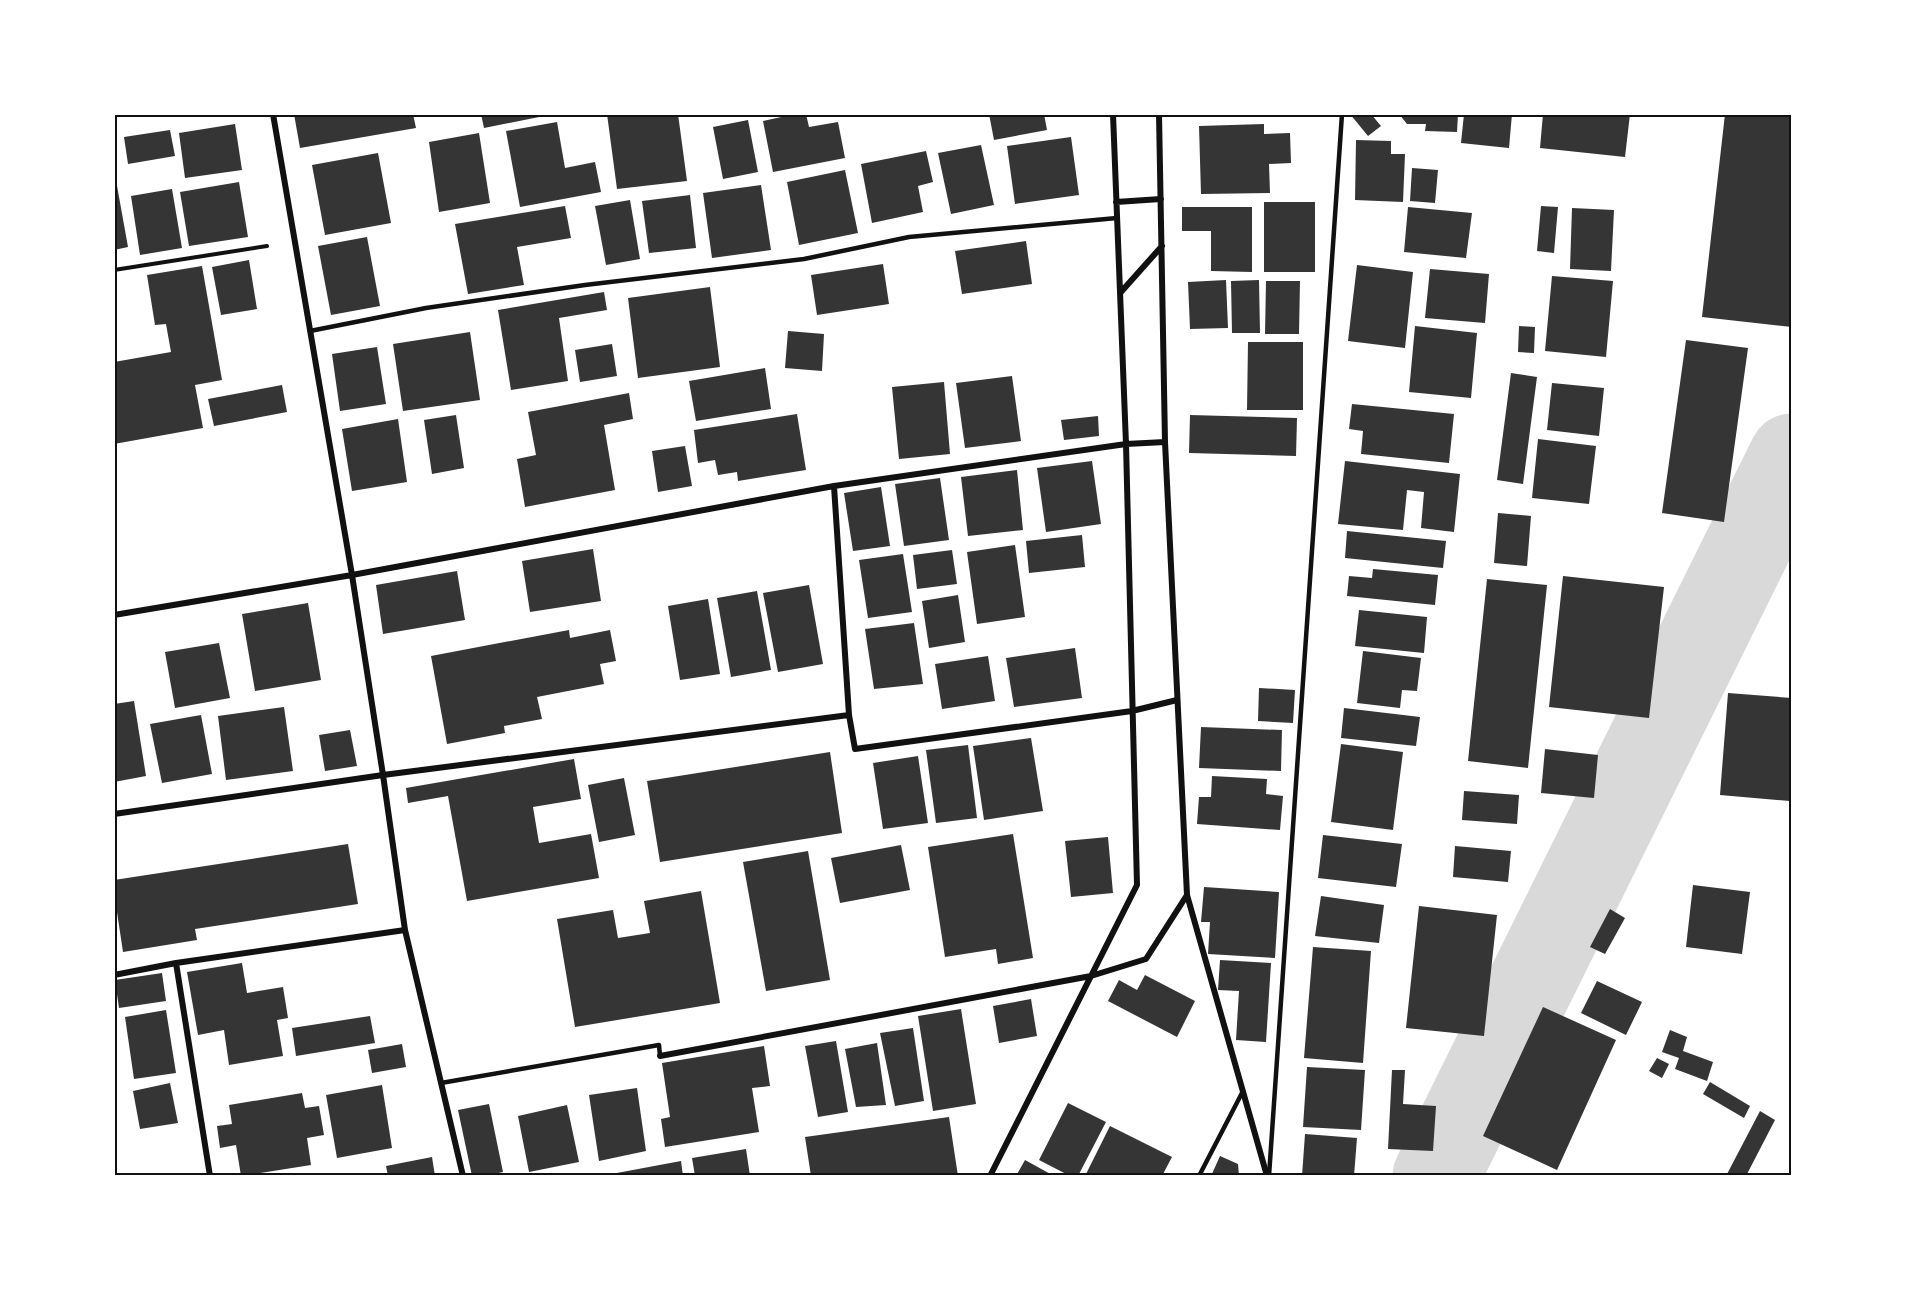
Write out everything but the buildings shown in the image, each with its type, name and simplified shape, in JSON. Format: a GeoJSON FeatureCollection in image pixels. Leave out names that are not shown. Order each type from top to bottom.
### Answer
{"type":"FeatureCollection","features":[{"type":"Feature","properties":{"kind":"street"},"geometry":{"type":"LineString","coordinates":[[273,114],[352,575],[405,930],[463,1176]]}},
{"type":"Feature","properties":{"kind":"street"},"geometry":{"type":"LineString","coordinates":[[990,1176],[1137,885],[1126,444],[1113,114]]}},
{"type":"Feature","properties":{"kind":"street"},"geometry":{"type":"LineString","coordinates":[[1159,114],[1165,442],[1187,895],[1268,1176]]}},
{"type":"Feature","properties":{"kind":"street"},"geometry":{"type":"LineString","coordinates":[[1116,202],[1161,199]]}},
{"type":"Feature","properties":{"kind":"street"},"geometry":{"type":"LineString","coordinates":[[1120,293],[1162,246]]}},
{"type":"Feature","properties":{"kind":"street"},"geometry":{"type":"LineString","coordinates":[[114,615],[352,575],[834,486],[1126,444],[1165,442]]}},
{"type":"Feature","properties":{"kind":"street"},"geometry":{"type":"LineString","coordinates":[[834,486],[849,715],[855,749],[1132,711],[1177,700]]}},
{"type":"Feature","properties":{"kind":"street"},"geometry":{"type":"LineString","coordinates":[[114,814],[383,775],[849,715]]}},
{"type":"Feature","properties":{"kind":"street"},"geometry":{"type":"LineString","coordinates":[[660,1056],[1091,976],[1146,959],[1187,895]]}},
{"type":"Feature","properties":{"kind":"street"},"geometry":{"type":"LineString","coordinates":[[114,975],[176,963],[405,930]]}},
{"type":"Feature","properties":{"kind":"street"},"geometry":{"type":"LineString","coordinates":[[176,963],[210,1176]]}},
{"type":"Feature","properties":{"kind":"lane"},"geometry":{"type":"LineString","coordinates":[[1268,1176],[1342,114]]}},
{"type":"Feature","properties":{"kind":"lane"},"geometry":{"type":"LineString","coordinates":[[310,331],[426,308],[528,293],[804,259],[909,237],[1117,218]]}},
{"type":"Feature","properties":{"kind":"lane"},"geometry":{"type":"LineString","coordinates":[[441,1083],[658,1045],[660,1056]]}},
{"type":"Feature","properties":{"kind":"lane"},"geometry":{"type":"LineString","coordinates":[[1199,1176],[1243,1091]]}},
{"type":"Feature","properties":{"kind":"path"},"geometry":{"type":"LineString","coordinates":[[114,270],[295,241]]}},
{"type":"Feature","properties":{"kind":"waterway"},"geometry":{"type":"LineString","coordinates":[[1436,1176],[1792,457]]}}]}
